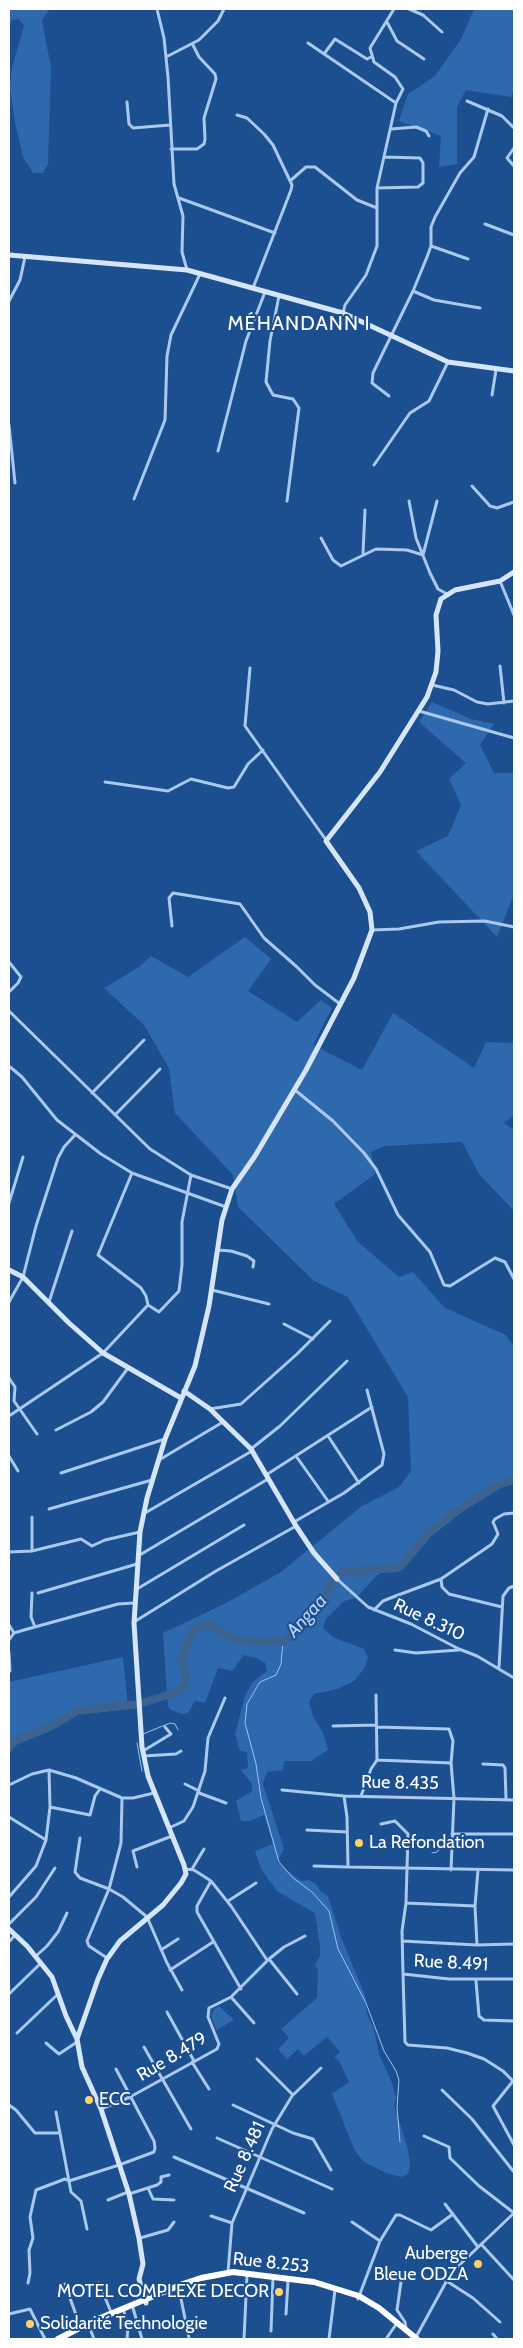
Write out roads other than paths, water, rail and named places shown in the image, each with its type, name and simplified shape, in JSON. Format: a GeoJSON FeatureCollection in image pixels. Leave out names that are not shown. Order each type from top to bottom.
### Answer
{"type":"FeatureCollection","features":[{"type":"Feature","properties":{"kind":"highway","name":"Rue 8.253"},"geometry":{"type":"LineString","coordinates":[[64,2339],[202,2278],[228,2272],[314,2282],[358,2298],[375,2308],[415,2339]]}},
{"type":"Feature","properties":{"kind":"highway","name":"Rue 8.253"},"geometry":{"type":"LineString","coordinates":[[58,2339],[112,2313],[214,2278],[247,2276],[273,2278],[335,2290]]}},
{"type":"Feature","properties":{"kind":"highway","name":"Rue 8.253"},"geometry":{"type":"LineString","coordinates":[[397,2324],[406,2329],[415,2339]]}},
{"type":"Feature","properties":{"kind":"street"},"geometry":{"type":"LineString","coordinates":[[157,9],[166,57],[174,184],[183,216],[182,252],[187,270]]}},
{"type":"Feature","properties":{"kind":"street"},"geometry":{"type":"LineString","coordinates":[[166,57],[193,45],[218,21],[224,9]]}},
{"type":"Feature","properties":{"kind":"street"},"geometry":{"type":"LineString","coordinates":[[342,313],[345,305],[366,275],[377,246],[377,188],[396,103],[402,92],[401,84],[371,57],[370,48],[394,9]]}},
{"type":"Feature","properties":{"kind":"street"},"geometry":{"type":"LineString","coordinates":[[409,9],[423,15],[442,32]]}},
{"type":"Feature","properties":{"kind":"street"},"geometry":{"type":"LineString","coordinates":[[386,22],[397,41],[424,59]]}},
{"type":"Feature","properties":{"kind":"street"},"geometry":{"type":"LineString","coordinates":[[324,54],[336,38],[367,59],[371,57]]}},
{"type":"Feature","properties":{"kind":"street"},"geometry":{"type":"LineString","coordinates":[[308,43],[396,103]]}},
{"type":"Feature","properties":{"kind":"street"},"geometry":{"type":"LineString","coordinates":[[171,149],[197,149],[204,144],[205,140],[204,118],[216,79],[215,74],[199,57],[193,45]]}},
{"type":"Feature","properties":{"kind":"street"},"geometry":{"type":"LineString","coordinates":[[467,101],[502,116],[514,128]]}},
{"type":"Feature","properties":{"kind":"street"},"geometry":{"type":"LineString","coordinates":[[127,102],[130,124],[133,128],[170,125]]}},
{"type":"Feature","properties":{"kind":"street"},"geometry":{"type":"LineString","coordinates":[[389,396],[375,386],[371,379],[413,291],[431,246],[431,228],[435,217],[460,173],[474,157],[488,109]]}},
{"type":"Feature","properties":{"kind":"street"},"geometry":{"type":"LineString","coordinates":[[237,115],[246,118],[273,145],[290,181],[291,190],[253,288]]}},
{"type":"Feature","properties":{"kind":"street"},"geometry":{"type":"LineString","coordinates":[[391,129],[416,127],[426,132],[429,136]]}},
{"type":"Feature","properties":{"kind":"street"},"geometry":{"type":"LineString","coordinates":[[514,148],[506,158],[514,166]]}},
{"type":"Feature","properties":{"kind":"street"},"geometry":{"type":"LineString","coordinates":[[377,188],[418,187],[423,183],[423,163],[420,158],[384,157]]}},
{"type":"Feature","properties":{"kind":"street"},"geometry":{"type":"LineString","coordinates":[[290,181],[306,167],[315,167],[357,200],[377,208]]}},
{"type":"Feature","properties":{"kind":"street"},"geometry":{"type":"LineString","coordinates":[[179,198],[275,233]]}},
{"type":"Feature","properties":{"kind":"street"},"geometry":{"type":"LineString","coordinates":[[485,224],[514,235]]}},
{"type":"Feature","properties":{"kind":"street"},"geometry":{"type":"LineString","coordinates":[[431,246],[468,259]]}},
{"type":"Feature","properties":{"kind":"street"},"geometry":{"type":"LineString","coordinates":[[9,255],[187,270],[342,313],[448,362],[514,371]]}},
{"type":"Feature","properties":{"kind":"street"},"geometry":{"type":"LineString","coordinates":[[9,301],[20,280],[26,256]]}},
{"type":"Feature","properties":{"kind":"street"},"geometry":{"type":"LineString","coordinates":[[134,498],[166,420],[167,356],[171,335],[200,274]]}},
{"type":"Feature","properties":{"kind":"street"},"geometry":{"type":"LineString","coordinates":[[413,291],[434,300],[480,308]]}},
{"type":"Feature","properties":{"kind":"street"},"geometry":{"type":"LineString","coordinates":[[218,451],[246,340],[266,292]]}},
{"type":"Feature","properties":{"kind":"street"},"geometry":{"type":"LineString","coordinates":[[279,296],[270,341],[266,382],[272,394],[292,399],[299,408],[287,501]]}},
{"type":"Feature","properties":{"kind":"street"},"geometry":{"type":"LineString","coordinates":[[374,465],[410,413],[432,396],[448,362]]}},
{"type":"Feature","properties":{"kind":"street"},"geometry":{"type":"LineString","coordinates":[[492,395],[496,370]]}},
{"type":"Feature","properties":{"kind":"street"},"geometry":{"type":"LineString","coordinates":[[9,425],[15,483]]}},
{"type":"Feature","properties":{"kind":"street"},"geometry":{"type":"LineString","coordinates":[[472,486],[490,506],[497,508],[514,502]]}},
{"type":"Feature","properties":{"kind":"street"},"geometry":{"type":"LineString","coordinates":[[410,501],[413,525],[422,555],[438,589],[447,594]]}},
{"type":"Feature","properties":{"kind":"street"},"geometry":{"type":"LineString","coordinates":[[422,555],[437,501]]}},
{"type":"Feature","properties":{"kind":"street"},"geometry":{"type":"LineString","coordinates":[[363,554],[365,510]]}},
{"type":"Feature","properties":{"kind":"street"},"geometry":{"type":"LineString","coordinates":[[321,538],[333,560],[341,566],[376,549],[392,548],[422,555]]}},
{"type":"Feature","properties":{"kind":"street"},"geometry":{"type":"LineString","coordinates":[[326,841],[380,772],[419,711],[432,685],[438,651],[437,607],[447,594],[469,585],[500,581],[514,572]]}},
{"type":"Feature","properties":{"kind":"street"},"geometry":{"type":"LineString","coordinates":[[500,581],[514,614]]}},
{"type":"Feature","properties":{"kind":"street"},"geometry":{"type":"LineString","coordinates":[[500,666],[504,703]]}},
{"type":"Feature","properties":{"kind":"street"},"geometry":{"type":"LineString","coordinates":[[250,668],[244,723],[359,888],[370,912],[372,930],[364,955],[295,1090],[232,1189],[226,1207],[212,1290],[195,1366],[165,1439],[144,1513],[140,1532],[134,1590],[134,1623],[143,1753],[154,1792],[172,1836],[189,1869],[211,1881],[228,1901],[268,1960],[297,1994]]}},
{"type":"Feature","properties":{"kind":"street"},"geometry":{"type":"LineString","coordinates":[[432,685],[454,690],[477,702],[514,702]]}},
{"type":"Feature","properties":{"kind":"street"},"geometry":{"type":"LineString","coordinates":[[419,711],[514,738]]}},
{"type":"Feature","properties":{"kind":"street"},"geometry":{"type":"LineString","coordinates":[[105,782],[168,791],[191,779],[228,788],[234,787],[248,764],[264,750]]}},
{"type":"Feature","properties":{"kind":"street"},"geometry":{"type":"LineString","coordinates":[[172,926],[169,898],[173,893],[240,904],[264,938],[298,966],[315,985],[340,1004]]}},
{"type":"Feature","properties":{"kind":"street"},"geometry":{"type":"LineString","coordinates":[[372,930],[398,929],[439,922],[485,921],[514,928]]}},
{"type":"Feature","properties":{"kind":"street"},"geometry":{"type":"LineString","coordinates":[[9,962],[21,977],[9,992]]}},
{"type":"Feature","properties":{"kind":"street"},"geometry":{"type":"LineString","coordinates":[[9,1011],[150,1149],[191,1175],[232,1189]]}},
{"type":"Feature","properties":{"kind":"street"},"geometry":{"type":"LineString","coordinates":[[92,1093],[144,1040]]}},
{"type":"Feature","properties":{"kind":"street"},"geometry":{"type":"LineString","coordinates":[[9,1066],[22,1077],[57,1120],[75,1135],[132,1173],[226,1207]]}},
{"type":"Feature","properties":{"kind":"street"},"geometry":{"type":"LineString","coordinates":[[115,1115],[160,1069]]}},
{"type":"Feature","properties":{"kind":"street"},"geometry":{"type":"LineString","coordinates":[[295,1090],[333,1121],[364,1153],[376,1169],[398,1215],[430,1252],[444,1285],[450,1286],[495,1258],[505,1262],[514,1279]]}},
{"type":"Feature","properties":{"kind":"street"},"geometry":{"type":"LineString","coordinates":[[9,1302],[23,1276],[36,1226],[58,1158],[64,1147],[75,1135]]}},
{"type":"Feature","properties":{"kind":"street"},"geometry":{"type":"LineString","coordinates":[[9,1203],[22,1157]]}},
{"type":"Feature","properties":{"kind":"street"},"geometry":{"type":"LineString","coordinates":[[132,1173],[98,1255],[141,1288],[146,1296],[148,1305],[161,1312],[179,1291],[182,1265],[182,1222],[191,1175]]}},
{"type":"Feature","properties":{"kind":"street"},"geometry":{"type":"LineString","coordinates":[[49,1302],[72,1231]]}},
{"type":"Feature","properties":{"kind":"street"},"geometry":{"type":"LineString","coordinates":[[218,1250],[231,1251],[247,1256],[254,1261],[254,1267]]}},
{"type":"Feature","properties":{"kind":"street"},"geometry":{"type":"LineString","coordinates":[[9,1270],[23,1276],[103,1353],[181,1398]]}},
{"type":"Feature","properties":{"kind":"street"},"geometry":{"type":"LineString","coordinates":[[212,1290],[269,1304]]}},
{"type":"Feature","properties":{"kind":"street"},"geometry":{"type":"LineString","coordinates":[[9,1416],[103,1353],[148,1305]]}},
{"type":"Feature","properties":{"kind":"street"},"geometry":{"type":"LineString","coordinates":[[210,1409],[241,1404],[313,1339],[330,1321]]}},
{"type":"Feature","properties":{"kind":"street"},"geometry":{"type":"LineString","coordinates":[[284,1324],[313,1339]]}},
{"type":"Feature","properties":{"kind":"street"},"geometry":{"type":"LineString","coordinates":[[144,1513],[252,1450],[280,1426],[347,1361]]}},
{"type":"Feature","properties":{"kind":"street"},"geometry":{"type":"LineString","coordinates":[[56,1430],[91,1412],[103,1402],[129,1368]]}},
{"type":"Feature","properties":{"kind":"street"},"geometry":{"type":"LineString","coordinates":[[9,1378],[15,1387],[13,1397],[37,1434]]}},
{"type":"Feature","properties":{"kind":"street"},"geometry":{"type":"LineString","coordinates":[[134,1623],[295,1524],[377,1470],[383,1461],[368,1390]]}},
{"type":"Feature","properties":{"kind":"street"},"geometry":{"type":"LineString","coordinates":[[184,1391],[210,1409],[252,1450],[314,1553],[337,1579]]}},
{"type":"Feature","properties":{"kind":"street"},"geometry":{"type":"LineString","coordinates":[[138,1556],[268,1477],[296,1456],[372,1407]]}},
{"type":"Feature","properties":{"kind":"street"},"geometry":{"type":"LineString","coordinates":[[158,1461],[223,1422]]}},
{"type":"Feature","properties":{"kind":"street"},"geometry":{"type":"LineString","coordinates":[[328,1436],[359,1483]]}},
{"type":"Feature","properties":{"kind":"street"},"geometry":{"type":"LineString","coordinates":[[61,1473],[165,1439]]}},
{"type":"Feature","properties":{"kind":"street"},"geometry":{"type":"LineString","coordinates":[[9,1456],[18,1471]]}},
{"type":"Feature","properties":{"kind":"street"},"geometry":{"type":"LineString","coordinates":[[296,1456],[328,1501]]}},
{"type":"Feature","properties":{"kind":"street"},"geometry":{"type":"LineString","coordinates":[[49,1509],[153,1480]]}},
{"type":"Feature","properties":{"kind":"street"},"geometry":{"type":"LineString","coordinates":[[374,1610],[388,1599],[440,1579],[492,1544],[498,1534],[494,1522],[495,1519],[504,1514],[514,1513]]}},
{"type":"Feature","properties":{"kind":"street"},"geometry":{"type":"LineString","coordinates":[[32,1517],[32,1551]]}},
{"type":"Feature","properties":{"kind":"street"},"geometry":{"type":"LineString","coordinates":[[134,1590],[244,1525]]}},
{"type":"Feature","properties":{"kind":"street"},"geometry":{"type":"LineString","coordinates":[[9,1552],[32,1551],[81,1539],[92,1546],[105,1540],[140,1532]]}},
{"type":"Feature","properties":{"kind":"street"},"geometry":{"type":"LineString","coordinates":[[38,1593],[137,1564]]}},
{"type":"Feature","properties":{"kind":"street","name":"Rue 8.310"},"geometry":{"type":"LineString","coordinates":[[337,1579],[360,1601],[374,1610],[411,1624],[459,1650],[499,1668],[514,1678]]}},
{"type":"Feature","properties":{"kind":"street"},"geometry":{"type":"LineString","coordinates":[[440,1579],[442,1587],[449,1594],[502,1607]]}},
{"type":"Feature","properties":{"kind":"street"},"geometry":{"type":"LineString","coordinates":[[499,1668],[502,1607],[506,1590],[514,1586]]}},
{"type":"Feature","properties":{"kind":"street"},"geometry":{"type":"LineString","coordinates":[[32,1594],[30,1617],[35,1627]]}},
{"type":"Feature","properties":{"kind":"street"},"geometry":{"type":"LineString","coordinates":[[9,1640],[14,1633],[118,1604],[134,1603]]}},
{"type":"Feature","properties":{"kind":"street"},"geometry":{"type":"LineString","coordinates":[[9,1625],[14,1633]]}},
{"type":"Feature","properties":{"kind":"street"},"geometry":{"type":"LineString","coordinates":[[395,1650],[416,1653],[459,1650]]}},
{"type":"Feature","properties":{"kind":"street"},"geometry":{"type":"LineString","coordinates":[[9,1653],[10,1671]]}},
{"type":"Feature","properties":{"kind":"street"},"geometry":{"type":"LineString","coordinates":[[360,1796],[371,1769],[377,1760],[376,1695]]}},
{"type":"Feature","properties":{"kind":"street"},"geometry":{"type":"LineString","coordinates":[[169,1828],[187,1818],[199,1792],[205,1771],[208,1738],[225,1698]]}},
{"type":"Feature","properties":{"kind":"street"},"geometry":{"type":"LineString","coordinates":[[333,1726],[449,1729],[452,1741],[451,1763],[454,1798],[451,1870]]}},
{"type":"Feature","properties":{"kind":"street"},"geometry":{"type":"LineString","coordinates":[[143,1753],[171,1734],[165,1727]]}},
{"type":"Feature","properties":{"kind":"street"},"geometry":{"type":"LineString","coordinates":[[143,1753],[176,1754],[181,1751]]}},
{"type":"Feature","properties":{"kind":"street"},"geometry":{"type":"LineString","coordinates":[[377,1760],[451,1763]]}},
{"type":"Feature","properties":{"kind":"street"},"geometry":{"type":"LineString","coordinates":[[483,1764],[505,1768],[506,1799]]}},
{"type":"Feature","properties":{"kind":"street"},"geometry":{"type":"LineString","coordinates":[[9,1785],[32,1774],[49,1770],[67,1774],[122,1798],[154,1792]]}},
{"type":"Feature","properties":{"kind":"street"},"geometry":{"type":"LineString","coordinates":[[9,1897],[36,1866],[46,1840],[50,1807],[49,1770]]}},
{"type":"Feature","properties":{"kind":"street"},"geometry":{"type":"LineString","coordinates":[[184,1784],[226,1803]]}},
{"type":"Feature","properties":{"kind":"street"},"geometry":{"type":"LineString","coordinates":[[50,1807],[88,1816],[91,1814],[94,1796],[100,1789]]}},
{"type":"Feature","properties":{"kind":"street"},"geometry":{"type":"LineString","coordinates":[[282,1790],[344,1796]]}},
{"type":"Feature","properties":{"kind":"street","name":"Rue 8.435"},"geometry":{"type":"LineString","coordinates":[[348,1867],[344,1796],[514,1800]]}},
{"type":"Feature","properties":{"kind":"street"},"geometry":{"type":"LineString","coordinates":[[107,1959],[89,1946],[86,1941],[109,1889],[122,1834],[120,1822],[122,1798]]}},
{"type":"Feature","properties":{"kind":"street"},"geometry":{"type":"LineString","coordinates":[[9,1816],[46,1840]]}},
{"type":"Feature","properties":{"kind":"street","name":"Rue 8.491"},"geometry":{"type":"LineString","coordinates":[[381,1824],[395,1822],[408,1834],[406,1903],[402,1941],[403,1974],[427,1978],[514,1979]]}},
{"type":"Feature","properties":{"kind":"street"},"geometry":{"type":"LineString","coordinates":[[307,1830],[347,1832]]}},
{"type":"Feature","properties":{"kind":"street"},"geometry":{"type":"LineString","coordinates":[[452,1834],[514,1834]]}},
{"type":"Feature","properties":{"kind":"street"},"geometry":{"type":"LineString","coordinates":[[137,1867],[133,1850],[172,1836]]}},
{"type":"Feature","properties":{"kind":"street"},"geometry":{"type":"LineString","coordinates":[[80,1838],[75,1872],[80,1878],[109,1889],[130,1902],[148,1920],[170,1970],[182,1990]]}},
{"type":"Feature","properties":{"kind":"street"},"geometry":{"type":"LineString","coordinates":[[46,2043],[59,2054],[77,2041],[98,1979],[107,1959],[120,1941],[148,1920],[181,1883],[204,1849]]}},
{"type":"Feature","properties":{"kind":"street"},"geometry":{"type":"LineString","coordinates":[[314,1866],[514,1870]]}},
{"type":"Feature","properties":{"kind":"street"},"geometry":{"type":"LineString","coordinates":[[9,1924],[36,1897],[54,1868]]}},
{"type":"Feature","properties":{"kind":"street"},"geometry":{"type":"LineString","coordinates":[[477,1945],[475,1906],[478,1870]]}},
{"type":"Feature","properties":{"kind":"street"},"geometry":{"type":"LineString","coordinates":[[211,1881],[196,1909],[241,1989]]}},
{"type":"Feature","properties":{"kind":"street"},"geometry":{"type":"LineString","coordinates":[[228,1901],[256,1883]]}},
{"type":"Feature","properties":{"kind":"street"},"geometry":{"type":"LineString","coordinates":[[406,1903],[475,1906]]}},
{"type":"Feature","properties":{"kind":"street"},"geometry":{"type":"LineString","coordinates":[[36,1956],[58,1932],[67,1913]]}},
{"type":"Feature","properties":{"kind":"street"},"geometry":{"type":"LineString","coordinates":[[9,1929],[36,1956],[52,1976],[77,2041],[82,2067],[100,2109],[128,2193],[139,2238],[143,2264],[140,2280],[145,2302]]}},
{"type":"Feature","properties":{"kind":"street"},"geometry":{"type":"LineString","coordinates":[[9,1942],[15,1935]]}},
{"type":"Feature","properties":{"kind":"street","name":"Rue 8.479"},"geometry":{"type":"LineString","coordinates":[[100,2109],[130,2097],[219,2047],[208,2017],[209,2008],[231,1997],[241,1989],[268,1960],[284,1947],[306,1936]]}},
{"type":"Feature","properties":{"kind":"street"},"geometry":{"type":"LineString","coordinates":[[161,1950],[178,1939]]}},
{"type":"Feature","properties":{"kind":"street"},"geometry":{"type":"LineString","coordinates":[[402,1941],[477,1945],[514,1944]]}},
{"type":"Feature","properties":{"kind":"street"},"geometry":{"type":"LineString","coordinates":[[170,1970],[213,1942]]}},
{"type":"Feature","properties":{"kind":"street"},"geometry":{"type":"LineString","coordinates":[[9,1994],[41,1962]]}},
{"type":"Feature","properties":{"kind":"street"},"geometry":{"type":"LineString","coordinates":[[403,1974],[402,2009],[406,2044],[447,2048],[484,2059],[493,2063],[514,2080],[493,2106],[514,2145]]}},
{"type":"Feature","properties":{"kind":"street"},"geometry":{"type":"LineString","coordinates":[[476,1980],[479,2016],[481,2018],[514,2021]]}},
{"type":"Feature","properties":{"kind":"street"},"geometry":{"type":"LineString","coordinates":[[17,2033],[59,1994]]}},
{"type":"Feature","properties":{"kind":"street"},"geometry":{"type":"LineString","coordinates":[[231,1997],[254,2023]]}},
{"type":"Feature","properties":{"kind":"street"},"geometry":{"type":"LineString","coordinates":[[166,2012],[209,2089]]}},
{"type":"Feature","properties":{"kind":"street"},"geometry":{"type":"LineString","coordinates":[[144,2047],[190,2129]]}},
{"type":"Feature","properties":{"kind":"street"},"geometry":{"type":"LineString","coordinates":[[257,2059],[293,2095]]}},
{"type":"Feature","properties":{"kind":"street","name":"Rue 8.481"},"geometry":{"type":"LineString","coordinates":[[228,2272],[232,2223],[274,2124],[293,2095],[321,2068]]}},
{"type":"Feature","properties":{"kind":"street"},"geometry":{"type":"LineString","coordinates":[[28,2282],[29,2250],[33,2238],[30,2217],[36,2190],[65,2179],[69,2181],[119,2165],[154,2152],[154,2141],[116,2069]]}},
{"type":"Feature","properties":{"kind":"street"},"geometry":{"type":"LineString","coordinates":[[442,2090],[472,2119],[514,2172]]}},
{"type":"Feature","properties":{"kind":"street"},"geometry":{"type":"LineString","coordinates":[[9,2105],[16,2110],[35,2133],[59,2133]]}},
{"type":"Feature","properties":{"kind":"street"},"geometry":{"type":"LineString","coordinates":[[233,2105],[315,2140],[331,2170]]}},
{"type":"Feature","properties":{"kind":"street"},"geometry":{"type":"LineString","coordinates":[[56,2112],[71,2192],[81,2201],[87,2230]]}},
{"type":"Feature","properties":{"kind":"street"},"geometry":{"type":"LineString","coordinates":[[415,2339],[445,2280],[514,2213],[485,2191],[450,2158],[449,2147],[424,2136]]}},
{"type":"Feature","properties":{"kind":"street"},"geometry":{"type":"LineString","coordinates":[[217,2138],[332,2189]]}},
{"type":"Feature","properties":{"kind":"street"},"geometry":{"type":"LineString","coordinates":[[174,2156],[304,2213]]}},
{"type":"Feature","properties":{"kind":"street"},"geometry":{"type":"LineString","coordinates":[[108,2200],[160,2184],[161,2177],[169,2175]]}},
{"type":"Feature","properties":{"kind":"street"},"geometry":{"type":"LineString","coordinates":[[148,2188],[153,2198],[174,2200]]}},
{"type":"Feature","properties":{"kind":"street"},"geometry":{"type":"LineString","coordinates":[[445,2204],[479,2246],[514,2280]]}},
{"type":"Feature","properties":{"kind":"street"},"geometry":{"type":"LineString","coordinates":[[358,2298],[380,2241],[396,2215],[400,2215],[431,2230],[453,2214]]}},
{"type":"Feature","properties":{"kind":"street"},"geometry":{"type":"LineString","coordinates":[[211,2216],[232,2223]]}},
{"type":"Feature","properties":{"kind":"street"},"geometry":{"type":"LineString","coordinates":[[139,2238],[168,2230],[174,2222]]}},
{"type":"Feature","properties":{"kind":"street"},"geometry":{"type":"LineString","coordinates":[[352,2222],[380,2241]]}},
{"type":"Feature","properties":{"kind":"street"},"geometry":{"type":"LineString","coordinates":[[402,2275],[396,2307],[405,2322],[406,2329]]}},
{"type":"Feature","properties":{"kind":"street"},"geometry":{"type":"LineString","coordinates":[[244,2339],[247,2276]]}},
{"type":"Feature","properties":{"kind":"street"},"geometry":{"type":"LineString","coordinates":[[271,2331],[273,2278]]}},
{"type":"Feature","properties":{"kind":"street"},"geometry":{"type":"LineString","coordinates":[[445,2280],[473,2298],[500,2322]]}},
{"type":"Feature","properties":{"kind":"street"},"geometry":{"type":"LineString","coordinates":[[286,2314],[288,2281]]}},
{"type":"Feature","properties":{"kind":"street"},"geometry":{"type":"LineString","coordinates":[[99,2283],[112,2313]]}},
{"type":"Feature","properties":{"kind":"street"},"geometry":{"type":"LineString","coordinates":[[65,2284],[80,2327]]}},
{"type":"Feature","properties":{"kind":"street"},"geometry":{"type":"LineString","coordinates":[[179,2289],[189,2338]]}},
{"type":"Feature","properties":{"kind":"street"},"geometry":{"type":"LineString","coordinates":[[329,2339],[335,2290]]}},
{"type":"Feature","properties":{"kind":"street"},"geometry":{"type":"LineString","coordinates":[[133,2308],[142,2339]]}},
{"type":"Feature","properties":{"kind":"street"},"geometry":{"type":"LineString","coordinates":[[9,2314],[30,2309],[45,2339]]}},
{"type":"Feature","properties":{"kind":"street"},"geometry":{"type":"LineString","coordinates":[[124,2312],[128,2326],[126,2339]]}},
{"type":"Feature","properties":{"kind":"street"},"geometry":{"type":"LineString","coordinates":[[386,2339],[397,2324]]}},
{"type":"Feature","properties":{"kind":"street"},"geometry":{"type":"LineString","coordinates":[[90,2326],[94,2339]]}},
{"type":"Feature","properties":{"kind":"street"},"geometry":{"type":"LineString","coordinates":[[494,2334],[497,2339]]}},
{"type":"Feature","properties":{"kind":"waterway","name":"Angaa"},"geometry":{"type":"LineString","coordinates":[[9,1748],[15,1741],[50,1727],[77,1711],[139,1704],[177,1692],[186,1683],[186,1672],[181,1660],[193,1630],[210,1624],[228,1636],[248,1642],[283,1642],[297,1630],[319,1605],[337,1575],[342,1572],[397,1568],[401,1566],[429,1533],[462,1507],[500,1484],[514,1480]]}},
{"type":"Feature","properties":{"kind":"waterway"},"geometry":{"type":"LineString","coordinates":[[283,1642],[281,1664],[276,1675],[260,1682],[247,1704],[245,1723],[256,1764],[261,1798],[279,1862],[293,1878],[312,1892],[329,1911],[338,1949],[366,2003],[384,2051],[396,2071],[399,2080],[397,2107],[400,2142]]}},
{"type":"Feature","properties":{"kind":"waterway"},"geometry":{"type":"LineString","coordinates":[[143,1734],[170,1723],[175,1724],[178,1730]]}},
{"type":"Feature","properties":{"kind":"waterway"},"geometry":{"type":"LineString","coordinates":[[137,1743],[142,1771]]}},
{"type":"Feature","properties":{"kind":"waterway"},"geometry":{"type":"LineString","coordinates":[[432,1853],[437,1852],[446,1841]]}},
{"type":"Feature","properties":{"kind":"place","name":"La Refondation"},"geometry":{"type":"Point","coordinates":[359,1843]}},
{"type":"Feature","properties":{"kind":"place","name":"ECC"},"geometry":{"type":"Point","coordinates":[89,2100]}},
{"type":"Feature","properties":{"kind":"place","name":"Auberge Bleue ODZA"},"geometry":{"type":"Point","coordinates":[478,2264]}},
{"type":"Feature","properties":{"kind":"place","name":"MOTEL COMPLEXE DECOR"},"geometry":{"type":"Point","coordinates":[279,2292]}},
{"type":"Feature","properties":{"kind":"place","name":"Solidarité Technologie"},"geometry":{"type":"Point","coordinates":[30,2324]}},
{"type":"Feature","properties":{"kind":"district","name":"MÉHANDANN I"},"geometry":{"type":"Point","coordinates":[299,324]}}]}
